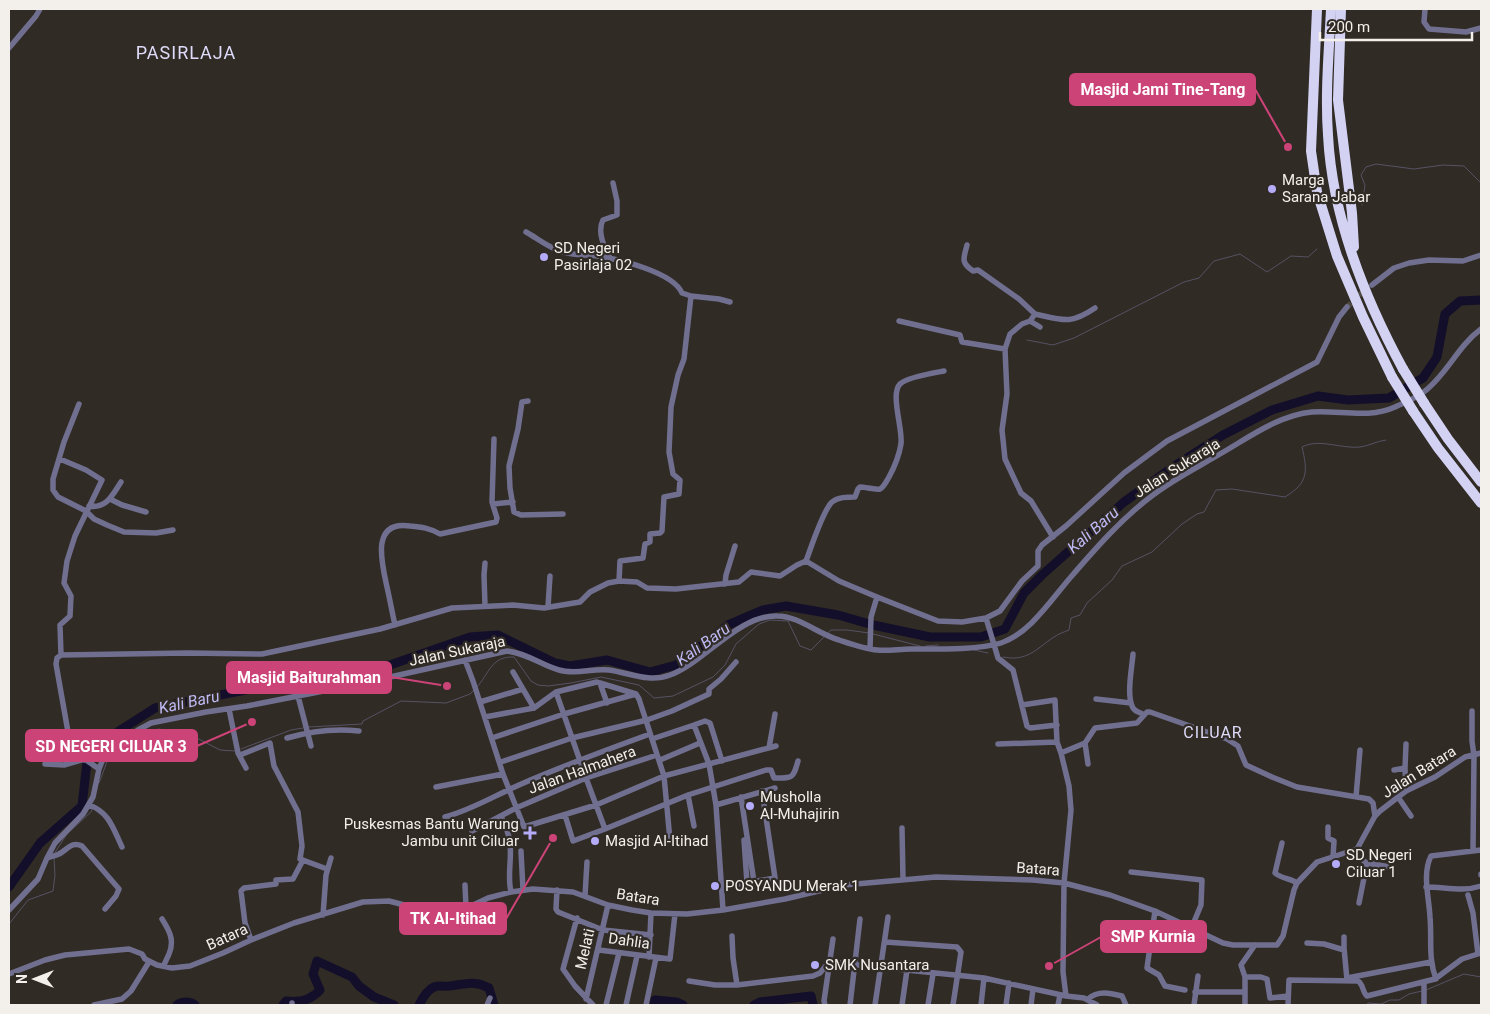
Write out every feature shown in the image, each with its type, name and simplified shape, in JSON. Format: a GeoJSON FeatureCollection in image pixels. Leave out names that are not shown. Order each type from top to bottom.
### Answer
{"type":"FeatureCollection","features":[{"type":"Feature","properties":{"kind":"highway"},"geometry":{"type":"LineString","coordinates":[[1317,9],[1311,151],[1317,192],[1337,256],[1363,318],[1392,377],[1438,448],[1481,503]]}},
{"type":"Feature","properties":{"kind":"highway"},"geometry":{"type":"LineString","coordinates":[[1331,9],[1327,97],[1328,136],[1343,224],[1373,307],[1403,369],[1448,439],[1481,482]]}},
{"type":"Feature","properties":{"kind":"highway"},"geometry":{"type":"LineString","coordinates":[[1341,9],[1338,100],[1352,213],[1355,260]]}},
{"type":"Feature","properties":{"kind":"street"},"geometry":{"type":"LineString","coordinates":[[9,48],[40,9]]}},
{"type":"Feature","properties":{"kind":"street"},"geometry":{"type":"LineString","coordinates":[[1425,9],[1424,22],[1428,29],[1466,32],[1481,28]]}},
{"type":"Feature","properties":{"kind":"street"},"geometry":{"type":"LineString","coordinates":[[610,258],[604,246],[601,224],[603,220],[617,215],[617,201],[613,183]]}},
{"type":"Feature","properties":{"kind":"street"},"geometry":{"type":"LineString","coordinates":[[526,232],[562,252],[610,258],[659,274],[675,283],[683,294],[730,302]]}},
{"type":"Feature","properties":{"kind":"street"},"geometry":{"type":"LineString","coordinates":[[967,245],[965,266],[973,271],[978,270],[999,284],[1035,314],[1068,320],[1082,317],[1096,308]]}},
{"type":"Feature","properties":{"kind":"street"},"geometry":{"type":"LineString","coordinates":[[1372,285],[1394,268],[1409,263],[1428,260],[1463,261],[1481,255]]}},
{"type":"Feature","properties":{"kind":"street"},"geometry":{"type":"LineString","coordinates":[[618,581],[620,561],[643,558],[645,544],[650,542],[650,534],[662,531],[664,497],[679,494],[680,480],[673,474],[669,452],[670,430],[676,383],[684,359],[691,296]]}},
{"type":"Feature","properties":{"kind":"street"},"geometry":{"type":"LineString","coordinates":[[806,561],[839,581],[938,620],[962,622],[986,618],[1000,610],[1022,581],[1038,566],[1038,551],[1042,545],[1124,473],[1167,441],[1317,362],[1339,317],[1348,307]]}},
{"type":"Feature","properties":{"kind":"street"},"geometry":{"type":"LineString","coordinates":[[1030,322],[1035,314]]}},
{"type":"Feature","properties":{"kind":"street"},"geometry":{"type":"LineString","coordinates":[[899,322],[960,335],[962,342],[1005,349]]}},
{"type":"Feature","properties":{"kind":"street"},"geometry":{"type":"LineString","coordinates":[[1040,326],[1030,322],[1022,324],[1007,338],[1005,349],[1007,394],[1002,430],[1005,460],[1021,493],[1031,501],[1053,537]]}},
{"type":"Feature","properties":{"kind":"street","name":"Jalan Sukaraja"},"geometry":{"type":"LineString","coordinates":[[9,910],[38,879],[55,843],[90,805],[101,757],[138,730],[151,723],[398,676],[507,651],[518,652],[567,672],[610,670],[642,678],[656,678],[670,675],[692,663],[736,631],[756,620],[771,616],[789,617],[822,634],[870,649],[928,649],[1001,643],[1014,636],[1033,621],[1108,536],[1136,508],[1163,488],[1188,472],[1287,418],[1312,412],[1349,414],[1382,412],[1423,393],[1436,381],[1462,347],[1481,329]]}},
{"type":"Feature","properties":{"kind":"street"},"geometry":{"type":"LineString","coordinates":[[101,757],[71,737],[68,732],[56,664],[57,658],[61,655],[262,654],[395,625],[452,608],[513,606],[544,608],[580,602],[590,592],[608,583],[618,581],[637,582],[647,588],[676,589],[739,582],[751,572],[780,576],[806,561],[831,502],[842,497],[855,497],[860,487],[879,489],[883,487],[897,460],[901,444],[895,392],[898,385],[912,377],[944,371]]}},
{"type":"Feature","properties":{"kind":"street"},"geometry":{"type":"LineString","coordinates":[[528,401],[522,402],[518,429],[510,454],[509,474],[514,512],[517,514],[563,514]]}},
{"type":"Feature","properties":{"kind":"street"},"geometry":{"type":"LineString","coordinates":[[79,404],[64,442],[53,479],[54,494],[88,509],[94,518],[124,532],[156,533],[173,530]]}},
{"type":"Feature","properties":{"kind":"street"},"geometry":{"type":"LineString","coordinates":[[395,625],[381,559],[384,536],[392,528],[400,524],[431,529],[440,534],[495,523],[497,518],[493,504],[494,439]]}},
{"type":"Feature","properties":{"kind":"street"},"geometry":{"type":"LineString","coordinates":[[60,459],[86,470],[102,480],[75,536],[66,566],[64,583],[71,596],[71,607],[70,618],[60,624],[61,655]]}},
{"type":"Feature","properties":{"kind":"street"},"geometry":{"type":"LineString","coordinates":[[88,509],[100,506],[110,500],[121,482]]}},
{"type":"Feature","properties":{"kind":"street"},"geometry":{"type":"LineString","coordinates":[[110,500],[146,512]]}},
{"type":"Feature","properties":{"kind":"street"},"geometry":{"type":"LineString","coordinates":[[493,504],[512,502]]}},
{"type":"Feature","properties":{"kind":"street"},"geometry":{"type":"LineString","coordinates":[[725,584],[735,546]]}},
{"type":"Feature","properties":{"kind":"street"},"geometry":{"type":"LineString","coordinates":[[484,606],[486,563]]}},
{"type":"Feature","properties":{"kind":"street"},"geometry":{"type":"LineString","coordinates":[[548,606],[550,576]]}},
{"type":"Feature","properties":{"kind":"street"},"geometry":{"type":"LineString","coordinates":[[870,649],[871,617],[877,597]]}},
{"type":"Feature","properties":{"kind":"street"},"geometry":{"type":"LineString","coordinates":[[986,618],[998,658],[1013,670],[1027,726],[1030,728],[1057,725]]}},
{"type":"Feature","properties":{"kind":"street"},"geometry":{"type":"LineString","coordinates":[[1133,654],[1130,690],[1132,703],[1134,709],[1143,714]]}},
{"type":"Feature","properties":{"kind":"street"},"geometry":{"type":"LineString","coordinates":[[465,660],[501,762],[503,774],[524,826],[596,805],[664,776],[776,746]]}},
{"type":"Feature","properties":{"kind":"street"},"geometry":{"type":"LineString","coordinates":[[501,762],[572,738],[646,720],[672,711],[709,694],[709,689],[721,680],[736,662]]}},
{"type":"Feature","properties":{"kind":"street"},"geometry":{"type":"LineString","coordinates":[[514,672],[534,708]]}},
{"type":"Feature","properties":{"kind":"street"},"geometry":{"type":"LineString","coordinates":[[485,717],[534,708],[556,692],[600,683],[636,694]]}},
{"type":"Feature","properties":{"kind":"street"},"geometry":{"type":"LineString","coordinates":[[600,683],[607,702]]}},
{"type":"Feature","properties":{"kind":"street"},"geometry":{"type":"LineString","coordinates":[[480,702],[523,689]]}},
{"type":"Feature","properties":{"kind":"street"},"geometry":{"type":"LineString","coordinates":[[556,692],[605,829]]}},
{"type":"Feature","properties":{"kind":"street"},"geometry":{"type":"LineString","coordinates":[[636,694],[664,776],[670,840]]}},
{"type":"Feature","properties":{"kind":"street"},"geometry":{"type":"LineString","coordinates":[[492,738],[564,714],[636,694]]}},
{"type":"Feature","properties":{"kind":"street"},"geometry":{"type":"LineString","coordinates":[[298,696],[311,746]]}},
{"type":"Feature","properties":{"kind":"street"},"geometry":{"type":"LineString","coordinates":[[1096,699],[1132,703]]}},
{"type":"Feature","properties":{"kind":"street"},"geometry":{"type":"LineString","coordinates":[[1022,705],[1055,700],[1057,742],[1068,786],[1071,810],[1064,883],[1063,996],[1058,1005]]}},
{"type":"Feature","properties":{"kind":"street"},"geometry":{"type":"LineString","coordinates":[[229,708],[239,752],[246,768]]}},
{"type":"Feature","properties":{"kind":"street"},"geometry":{"type":"LineString","coordinates":[[1472,711],[1474,851]]}},
{"type":"Feature","properties":{"kind":"street"},"geometry":{"type":"LineString","coordinates":[[1061,753],[1085,743],[1095,728],[1137,723],[1143,714],[1150,712],[1227,739],[1238,746],[1246,765],[1285,782],[1309,789],[1356,796],[1372,801],[1375,816]]}},
{"type":"Feature","properties":{"kind":"street"},"geometry":{"type":"LineString","coordinates":[[769,748],[775,714]]}},
{"type":"Feature","properties":{"kind":"street"},"geometry":{"type":"LineString","coordinates":[[445,817],[460,813],[509,789],[579,759],[705,721],[710,723],[722,761]]}},
{"type":"Feature","properties":{"kind":"street"},"geometry":{"type":"LineString","coordinates":[[694,724],[709,764],[716,805],[723,910]]}},
{"type":"Feature","properties":{"kind":"street"},"geometry":{"type":"LineString","coordinates":[[287,738],[307,729],[359,730]]}},
{"type":"Feature","properties":{"kind":"street"},"geometry":{"type":"LineString","coordinates":[[998,744],[1057,742]]}},
{"type":"Feature","properties":{"kind":"street"},"geometry":{"type":"LineString","coordinates":[[239,752],[270,743],[274,766],[298,812],[302,842],[301,859],[293,878],[276,880],[276,884],[244,888],[241,891],[245,922],[251,940]]}},
{"type":"Feature","properties":{"kind":"street","name":"Jalan Halmahera"},"geometry":{"type":"LineString","coordinates":[[472,831],[516,808],[586,778],[659,758],[700,743]]}},
{"type":"Feature","properties":{"kind":"street"},"geometry":{"type":"LineString","coordinates":[[1085,743],[1088,764]]}},
{"type":"Feature","properties":{"kind":"street"},"geometry":{"type":"LineString","coordinates":[[1406,744],[1406,791]]}},
{"type":"Feature","properties":{"kind":"street"},"geometry":{"type":"LineString","coordinates":[[1356,796],[1360,750]]}},
{"type":"Feature","properties":{"kind":"street","name":"Jalan Batara"},"geometry":{"type":"LineString","coordinates":[[1352,852],[1360,846],[1375,816],[1406,791],[1435,777],[1465,757],[1481,753]]}},
{"type":"Feature","properties":{"kind":"street"},"geometry":{"type":"LineString","coordinates":[[45,764],[64,765],[86,760],[99,769]]}},
{"type":"Feature","properties":{"kind":"street"},"geometry":{"type":"LineString","coordinates":[[565,815],[573,841],[688,795],[766,770],[771,770],[774,778],[791,778],[794,775],[798,761]]}},
{"type":"Feature","properties":{"kind":"street"},"geometry":{"type":"LineString","coordinates":[[1394,770],[1405,768]]}},
{"type":"Feature","properties":{"kind":"street"},"geometry":{"type":"LineString","coordinates":[[436,787],[503,774]]}},
{"type":"Feature","properties":{"kind":"street"},"geometry":{"type":"LineString","coordinates":[[716,805],[775,788]]}},
{"type":"Feature","properties":{"kind":"street"},"geometry":{"type":"LineString","coordinates":[[721,887],[775,879],[762,791]]}},
{"type":"Feature","properties":{"kind":"street"},"geometry":{"type":"LineString","coordinates":[[688,795],[694,826]]}},
{"type":"Feature","properties":{"kind":"street"},"geometry":{"type":"LineString","coordinates":[[741,797],[754,882]]}},
{"type":"Feature","properties":{"kind":"street"},"geometry":{"type":"LineString","coordinates":[[1398,798],[1411,816]]}},
{"type":"Feature","properties":{"kind":"street"},"geometry":{"type":"LineString","coordinates":[[90,805],[99,808],[108,818],[122,847]]}},
{"type":"Feature","properties":{"kind":"street"},"geometry":{"type":"LineString","coordinates":[[501,816],[508,832],[510,844],[508,880],[511,892]]}},
{"type":"Feature","properties":{"kind":"street"},"geometry":{"type":"LineString","coordinates":[[744,818],[747,883]]}},
{"type":"Feature","properties":{"kind":"street"},"geometry":{"type":"LineString","coordinates":[[1328,827],[1328,838],[1334,841],[1333,857]]}},
{"type":"Feature","properties":{"kind":"street"},"geometry":{"type":"LineString","coordinates":[[902,828],[902,878]]}},
{"type":"Feature","properties":{"kind":"street"},"geometry":{"type":"LineString","coordinates":[[1282,843],[1275,872],[1282,878],[1296,883],[1317,862],[1352,852],[1367,863],[1390,867]]}},
{"type":"Feature","properties":{"kind":"street"},"geometry":{"type":"LineString","coordinates":[[49,857],[59,854],[74,844],[82,846],[118,888],[118,892],[105,909]]}},
{"type":"Feature","properties":{"kind":"street"},"geometry":{"type":"LineString","coordinates":[[1436,978],[1431,962],[1430,918],[1426,887],[1428,862],[1431,856],[1481,850]]}},
{"type":"Feature","properties":{"kind":"street"},"geometry":{"type":"LineString","coordinates":[[521,851],[524,890]]}},
{"type":"Feature","properties":{"kind":"street"},"geometry":{"type":"LineString","coordinates":[[323,915],[331,858]]}},
{"type":"Feature","properties":{"kind":"street"},"geometry":{"type":"LineString","coordinates":[[301,859],[328,869]]}},
{"type":"Feature","properties":{"kind":"street"},"geometry":{"type":"LineString","coordinates":[[585,896],[587,862]]}},
{"type":"Feature","properties":{"kind":"street"},"geometry":{"type":"LineString","coordinates":[[1359,903],[1367,863]]}},
{"type":"Feature","properties":{"kind":"street"},"geometry":{"type":"LineString","coordinates":[[1131,872],[1202,880],[1201,905],[1191,929]]}},
{"type":"Feature","properties":{"kind":"street","name":"Batara"},"geometry":{"type":"LineString","coordinates":[[9,974],[50,958],[80,953],[102,953],[129,949],[142,954],[149,962],[172,968],[190,966],[294,923],[363,902],[389,901],[423,910],[454,911],[488,898],[511,892],[557,890],[585,896],[608,905],[651,913],[675,914],[723,910],[785,899],[844,885],[902,878],[960,877],[1064,883],[1110,895],[1155,910],[1191,929],[1232,945],[1277,945],[1283,936],[1296,883]]}},
{"type":"Feature","properties":{"kind":"street"},"geometry":{"type":"LineString","coordinates":[[465,885],[466,908]]}},
{"type":"Feature","properties":{"kind":"street"},"geometry":{"type":"LineString","coordinates":[[1426,887],[1447,887],[1457,890],[1481,886]]}},
{"type":"Feature","properties":{"kind":"street"},"geometry":{"type":"LineString","coordinates":[[557,890],[557,911],[603,930],[651,935]]}},
{"type":"Feature","properties":{"kind":"street"},"geometry":{"type":"LineString","coordinates":[[1347,979],[1360,983],[1367,996],[1424,988],[1462,959],[1480,954],[1468,895]]}},
{"type":"Feature","properties":{"kind":"street","name":"Melati"},"geometry":{"type":"LineString","coordinates":[[586,999],[608,905]]}},
{"type":"Feature","properties":{"kind":"street"},"geometry":{"type":"LineString","coordinates":[[1155,910],[1147,968],[1159,975],[1165,986],[1185,990]]}},
{"type":"Feature","properties":{"kind":"street"},"geometry":{"type":"LineString","coordinates":[[649,957],[651,913]]}},
{"type":"Feature","properties":{"kind":"street"},"geometry":{"type":"LineString","coordinates":[[646,1005],[656,958],[668,960],[671,958],[675,914]]}},
{"type":"Feature","properties":{"kind":"street"},"geometry":{"type":"LineString","coordinates":[[875,1005],[888,917]]}},
{"type":"Feature","properties":{"kind":"street"},"geometry":{"type":"LineString","coordinates":[[576,918],[563,969],[586,999],[593,1005]]}},
{"type":"Feature","properties":{"kind":"street"},"geometry":{"type":"LineString","coordinates":[[162,919],[170,932],[172,941],[164,966]]}},
{"type":"Feature","properties":{"kind":"street"},"geometry":{"type":"LineString","coordinates":[[850,1005],[860,919]]}},
{"type":"Feature","properties":{"kind":"street"},"geometry":{"type":"LineString","coordinates":[[732,936],[732,958],[737,985]]}},
{"type":"Feature","properties":{"kind":"street"},"geometry":{"type":"LineString","coordinates":[[1344,938],[1347,979]]}},
{"type":"Feature","properties":{"kind":"street"},"geometry":{"type":"LineString","coordinates":[[825,1005],[833,939]]}},
{"type":"Feature","properties":{"kind":"street"},"geometry":{"type":"LineString","coordinates":[[885,942],[957,948],[961,952],[953,1005]]}},
{"type":"Feature","properties":{"kind":"street"},"geometry":{"type":"LineString","coordinates":[[1307,943],[1324,944],[1344,950]]}},
{"type":"Feature","properties":{"kind":"street"},"geometry":{"type":"LineString","coordinates":[[1246,1005],[1245,977],[1241,965],[1255,945]]}},
{"type":"Feature","properties":{"kind":"street","name":"Dahlia"},"geometry":{"type":"LineString","coordinates":[[599,950],[656,958]]}},
{"type":"Feature","properties":{"kind":"street"},"geometry":{"type":"LineString","coordinates":[[606,1005],[619,953]]}},
{"type":"Feature","properties":{"kind":"street"},"geometry":{"type":"LineString","coordinates":[[626,1005],[638,956]]}},
{"type":"Feature","properties":{"kind":"street"},"geometry":{"type":"LineString","coordinates":[[94,1005],[122,999],[131,991],[149,962]]}},
{"type":"Feature","properties":{"kind":"street"},"geometry":{"type":"LineString","coordinates":[[829,962],[854,963],[933,974],[984,978],[1063,996],[1086,999],[1097,1005]]}},
{"type":"Feature","properties":{"kind":"street"},"geometry":{"type":"LineString","coordinates":[[689,981],[715,985],[737,985],[813,976],[820,973],[829,962]]}},
{"type":"Feature","properties":{"kind":"street"},"geometry":{"type":"LineString","coordinates":[[1288,1005],[1289,980],[1347,979],[1431,962]]}},
{"type":"Feature","properties":{"kind":"street"},"geometry":{"type":"LineString","coordinates":[[902,1005],[907,970]]}},
{"type":"Feature","properties":{"kind":"street"},"geometry":{"type":"LineString","coordinates":[[928,1005],[933,974]]}},
{"type":"Feature","properties":{"kind":"street"},"geometry":{"type":"LineString","coordinates":[[1194,1005],[1198,976]]}},
{"type":"Feature","properties":{"kind":"street"},"geometry":{"type":"LineString","coordinates":[[1245,977],[1261,977],[1268,981],[1270,998],[1288,996]]}},
{"type":"Feature","properties":{"kind":"street"},"geometry":{"type":"LineString","coordinates":[[981,1005],[984,978]]}},
{"type":"Feature","properties":{"kind":"street"},"geometry":{"type":"LineString","coordinates":[[1006,1005],[1009,983]]}},
{"type":"Feature","properties":{"kind":"street"},"geometry":{"type":"LineString","coordinates":[[1424,988],[1424,1005]]}},
{"type":"Feature","properties":{"kind":"street"},"geometry":{"type":"LineString","coordinates":[[1031,1005],[1033,989]]}},
{"type":"Feature","properties":{"kind":"street"},"geometry":{"type":"LineString","coordinates":[[1083,1005],[1086,999],[1092,995],[1104,992],[1122,996],[1126,1005]]}},
{"type":"Feature","properties":{"kind":"street"},"geometry":{"type":"LineString","coordinates":[[1195,992],[1245,992]]}},
{"type":"Feature","properties":{"kind":"street"},"geometry":{"type":"LineString","coordinates":[[487,1005],[490,998]]}},
{"type":"Feature","properties":{"kind":"waterway"},"geometry":{"type":"LineString","coordinates":[[1362,205],[1365,185],[1361,175],[1366,167],[1376,164],[1414,169],[1443,165],[1464,166],[1481,183]]}},
{"type":"Feature","properties":{"kind":"waterway"},"geometry":{"type":"LineString","coordinates":[[1027,340],[1053,345],[1074,338],[1184,282],[1199,278],[1214,261],[1240,254],[1267,272],[1291,256],[1308,257],[1317,249]]}},
{"type":"Feature","properties":{"kind":"waterway","name":"Kali Baru"},"geometry":{"type":"LineString","coordinates":[[9,887],[40,843],[82,806],[87,762],[119,731],[155,708],[265,686],[390,665],[470,637],[498,635],[555,663],[570,666],[607,660],[650,672],[676,665],[728,625],[763,610],[786,606],[838,615],[873,625],[930,637],[981,637],[1005,629],[1024,593],[1042,575],[1124,502],[1176,465],[1223,435],[1272,410],[1318,396],[1348,400],[1389,398],[1423,378],[1437,357],[1445,314],[1460,301],[1481,300]]}},
{"type":"Feature","properties":{"kind":"waterway"},"geometry":{"type":"LineString","coordinates":[[1003,657],[1019,658],[1025,656],[1069,630],[1071,618],[1080,615],[1087,603],[1112,580],[1122,566],[1152,552],[1182,524],[1197,514],[1204,512],[1216,490],[1232,489],[1285,497],[1293,492],[1302,482],[1305,470],[1302,447],[1316,443],[1360,447],[1386,440]]}},
{"type":"Feature","properties":{"kind":"waterway"},"geometry":{"type":"LineString","coordinates":[[477,687],[495,663],[506,657],[514,657],[531,681],[538,685],[548,686],[601,677],[639,685],[654,698],[673,696],[713,677],[725,665],[736,644],[759,624],[770,620],[788,621],[800,646],[811,650],[825,636]]}},
{"type":"Feature","properties":{"kind":"waterway"},"geometry":{"type":"LineString","coordinates":[[828,633],[831,630],[869,633]]}},
{"type":"Feature","properties":{"kind":"waterway"},"geometry":{"type":"LineString","coordinates":[[873,634],[920,646]]}},
{"type":"Feature","properties":{"kind":"waterway"},"geometry":{"type":"LineString","coordinates":[[926,646],[938,645]]}},
{"type":"Feature","properties":{"kind":"waterway"},"geometry":{"type":"LineString","coordinates":[[974,650],[988,653]]}},
{"type":"Feature","properties":{"kind":"waterway"},"geometry":{"type":"LineString","coordinates":[[309,727],[362,724],[363,721],[401,701],[446,703],[470,694],[474,690]]}},
{"type":"Feature","properties":{"kind":"waterway"},"geometry":{"type":"LineString","coordinates":[[241,749],[291,730],[303,728]]}},
{"type":"Feature","properties":{"kind":"waterway"},"geometry":{"type":"LineString","coordinates":[[99,783],[108,759],[121,746],[138,734],[159,729],[191,735],[220,750],[235,751]]}},
{"type":"Feature","properties":{"kind":"waterway"},"geometry":{"type":"LineString","coordinates":[[54,854],[67,834],[92,809]]}},
{"type":"Feature","properties":{"kind":"waterway"},"geometry":{"type":"LineString","coordinates":[[9,924],[28,900],[53,891],[55,875],[54,858]]}},
{"type":"Feature","properties":{"kind":"waterway"},"geometry":{"type":"LineString","coordinates":[[283,1005],[286,1001],[296,1002],[309,998],[320,990],[313,974],[317,961],[352,977],[359,986],[374,997],[394,1005]]}},
{"type":"Feature","properties":{"kind":"waterway"},"geometry":{"type":"LineString","coordinates":[[1426,990],[1464,974],[1481,977]]}},
{"type":"Feature","properties":{"kind":"waterway"},"geometry":{"type":"LineString","coordinates":[[419,1005],[431,988],[470,983],[489,988],[494,1005]]}},
{"type":"Feature","properties":{"kind":"waterway"},"geometry":{"type":"LineString","coordinates":[[1367,1005],[1368,1003],[1381,1004],[1390,1000],[1399,1000],[1409,994],[1422,991]]}},
{"type":"Feature","properties":{"kind":"waterway"},"geometry":{"type":"LineString","coordinates":[[754,1005],[760,1002],[811,996],[813,1005]]}},
{"type":"Feature","properties":{"kind":"waterway"},"geometry":{"type":"LineString","coordinates":[[654,1005],[655,1000],[676,1002],[683,1005]]}},
{"type":"Feature","properties":{"kind":"waterway"},"geometry":{"type":"LineString","coordinates":[[177,1005],[186,1002],[195,1005]]}},
{"type":"Feature","properties":{"kind":"tunnel"},"geometry":{"type":"LineString","coordinates":[[1347,307],[1366,289]]}},
{"type":"Feature","properties":{"kind":"place","name":"Masjid Jami Tine-Tang"},"geometry":{"type":"Point","coordinates":[1288,147]}},
{"type":"Feature","properties":{"kind":"place","name":"Marga Sarana Jabar"},"geometry":{"type":"Point","coordinates":[1272,189]}},
{"type":"Feature","properties":{"kind":"place","name":"SD Negeri Pasirlaja 02"},"geometry":{"type":"Point","coordinates":[544,257]}},
{"type":"Feature","properties":{"kind":"place","name":"Masjid Baiturahman"},"geometry":{"type":"Point","coordinates":[447,686]}},
{"type":"Feature","properties":{"kind":"place","name":"SD NEGERI CILUAR 3"},"geometry":{"type":"Point","coordinates":[252,722]}},
{"type":"Feature","properties":{"kind":"place","name":"Musholla Al-Muhajirin"},"geometry":{"type":"Point","coordinates":[750,806]}},
{"type":"Feature","properties":{"kind":"place","name":"Puskesmas Bantu Warung Jambu unit Ciluar"},"geometry":{"type":"Point","coordinates":[530,833]}},
{"type":"Feature","properties":{"kind":"place","name":"TK Al-Itihad"},"geometry":{"type":"Point","coordinates":[553,838]}},
{"type":"Feature","properties":{"kind":"place","name":"Masjid Al-Itihad"},"geometry":{"type":"Point","coordinates":[595,841]}},
{"type":"Feature","properties":{"kind":"place","name":"SD Negeri Ciluar 1"},"geometry":{"type":"Point","coordinates":[1336,864]}},
{"type":"Feature","properties":{"kind":"place","name":"POSYANDU Merak 1"},"geometry":{"type":"Point","coordinates":[715,886]}},
{"type":"Feature","properties":{"kind":"place","name":"SMK Nusantara"},"geometry":{"type":"Point","coordinates":[815,965]}},
{"type":"Feature","properties":{"kind":"place","name":"SMP Kurnia"},"geometry":{"type":"Point","coordinates":[1049,966]}},
{"type":"Feature","properties":{"kind":"district","name":"PASIRLAJA"},"geometry":{"type":"Point","coordinates":[186,52]}},
{"type":"Feature","properties":{"kind":"district","name":"CILUAR"},"geometry":{"type":"Point","coordinates":[1213,732]}}]}
